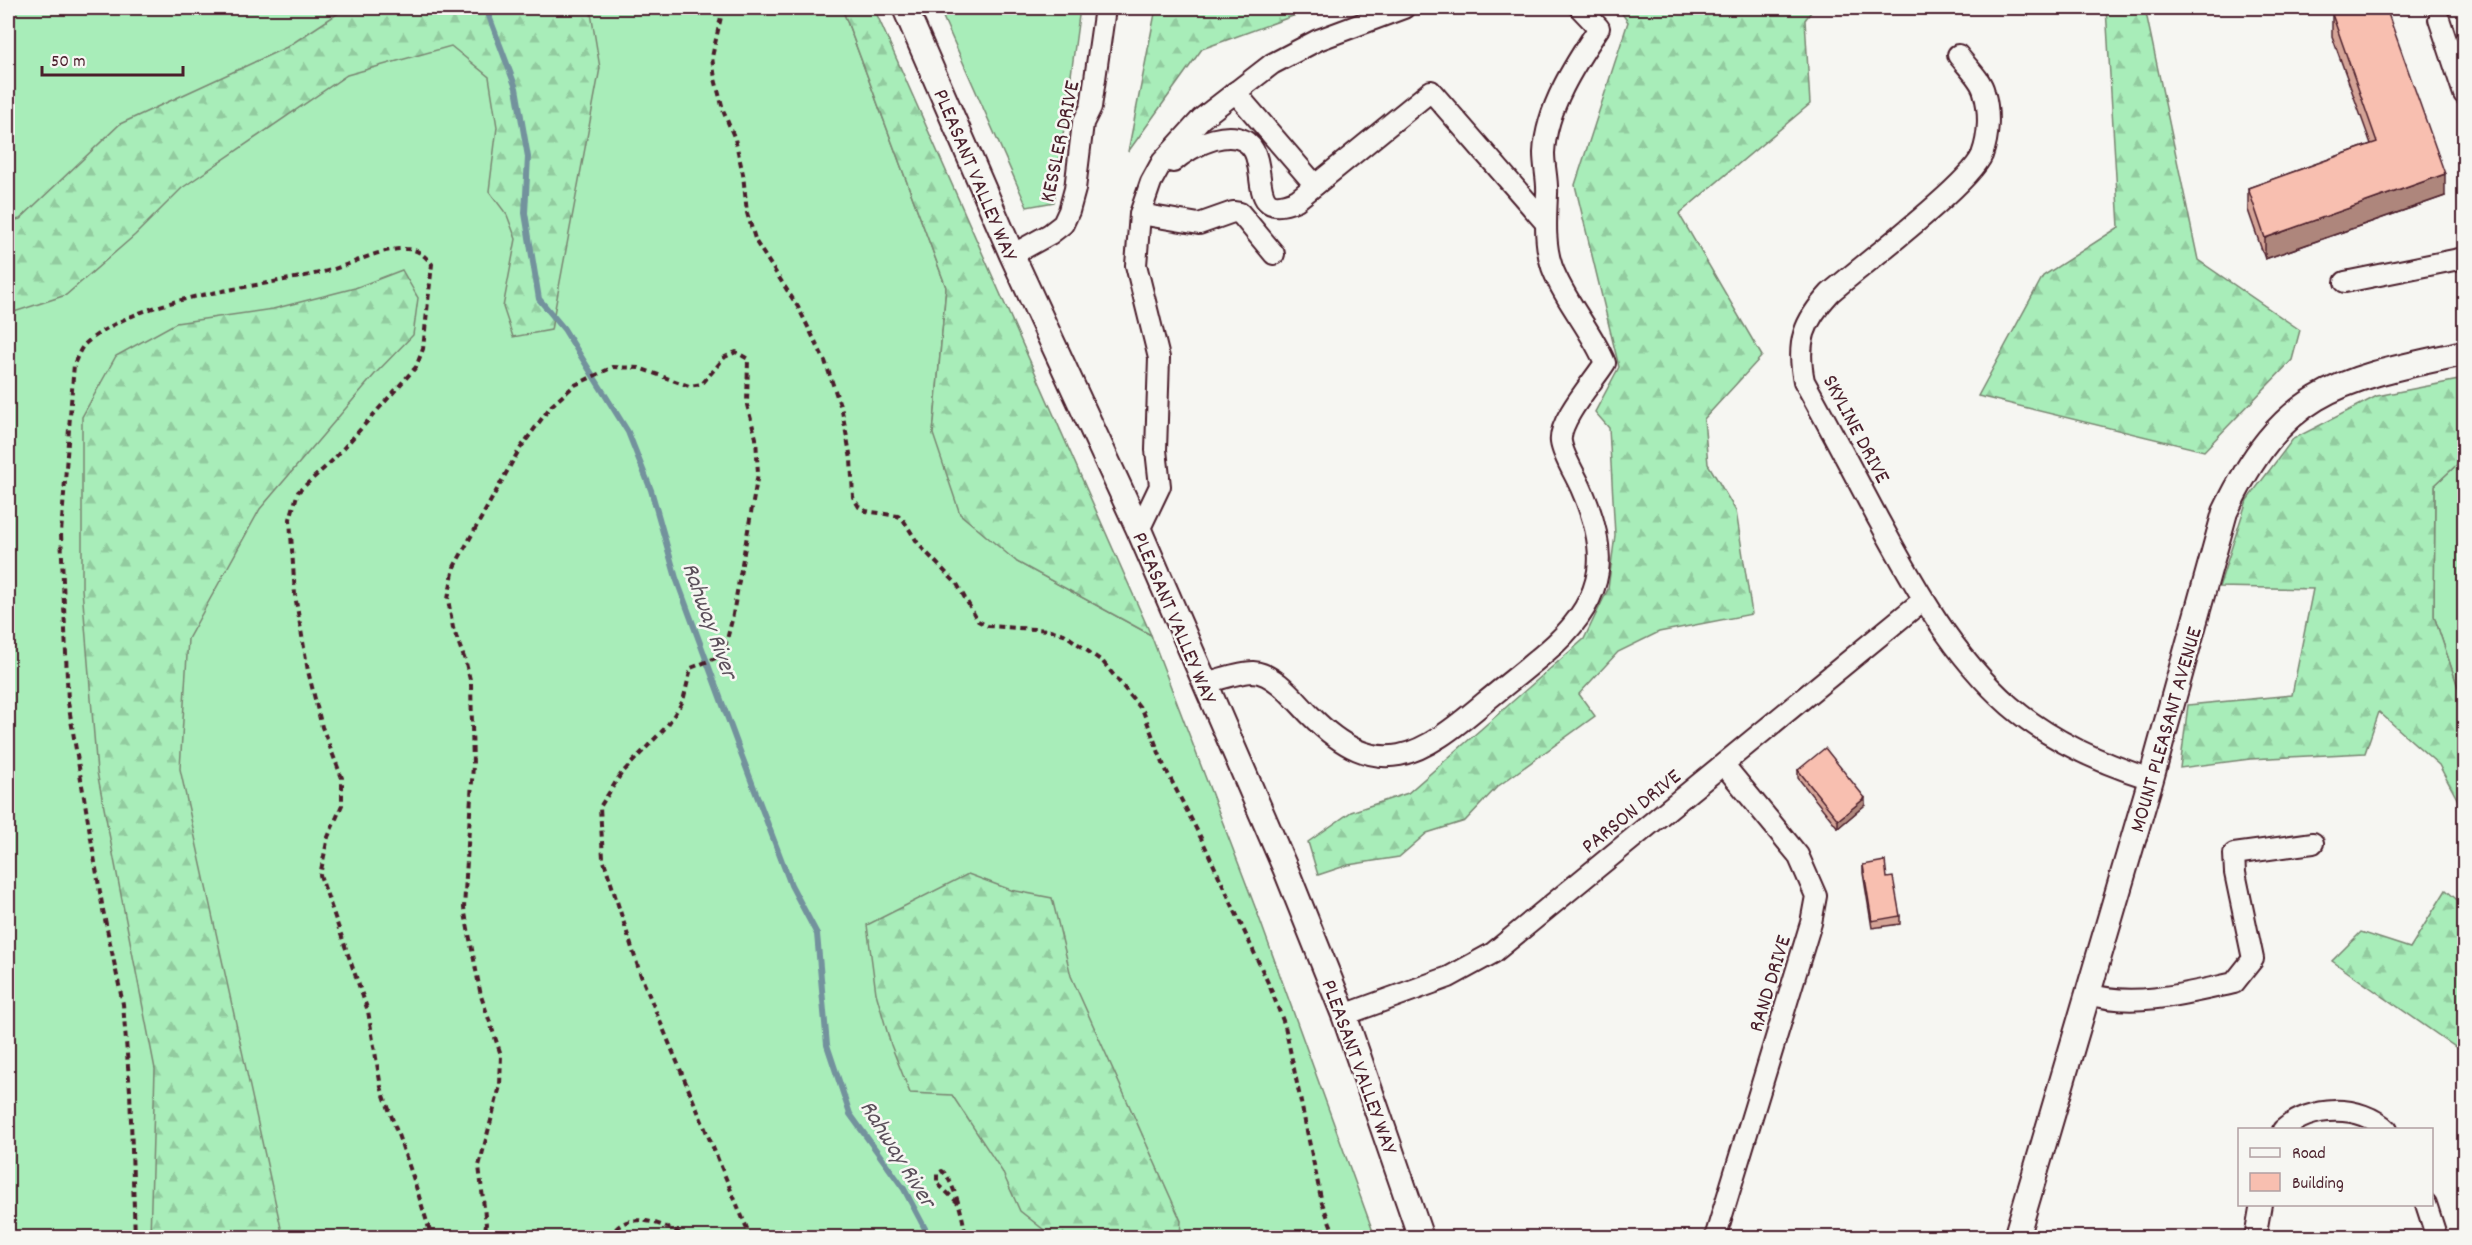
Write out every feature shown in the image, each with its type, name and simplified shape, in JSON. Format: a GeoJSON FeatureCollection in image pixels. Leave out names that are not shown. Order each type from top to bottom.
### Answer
{"type":"FeatureCollection","features":[{"type":"Feature","properties":{"kind":"main road","name":"PLEASANT VALLEY WAY"},"geometry":{"type":"LineString","coordinates":[[905,8],[1012,255],[1139,530],[1286,870],[1344,1015],[1421,1238]]}},
{"type":"Feature","properties":{"kind":"main road","name":"MOUNT PLEASANT AVENUE"},"geometry":{"type":"LineString","coordinates":[[2016,1238],[2151,779],[2225,512],[2259,449],[2299,409],[2325,392],[2358,379],[2464,353]]}},
{"type":"Feature","properties":{"kind":"street","name":"KESSLER DRIVE"},"geometry":{"type":"LineString","coordinates":[[1012,255],[1050,234],[1062,224],[1069,211],[1075,189],[1083,123],[1091,107],[1105,8]]}},
{"type":"Feature","properties":{"kind":"street"},"geometry":{"type":"LineString","coordinates":[[1139,530],[1160,486],[1156,450],[1155,400],[1159,358],[1136,265],[1140,214],[1151,182],[1162,162],[1201,119],[1272,64],[1314,41],[1404,8]]}},
{"type":"Feature","properties":{"kind":"street"},"geometry":{"type":"LineString","coordinates":[[1204,683],[1254,672],[1282,685],[1332,737],[1362,752],[1387,756],[1413,753],[1442,738],[1555,644],[1579,618],[1594,593],[1600,562],[1594,516],[1561,441],[1568,415],[1605,363],[1597,345],[1567,301],[1551,265],[1544,221],[1547,192],[1544,152],[1555,106],[1571,69],[1599,28],[1580,8]]}},
{"type":"Feature","properties":{"kind":"street"},"geometry":{"type":"LineString","coordinates":[[2439,19],[2464,94]]}},
{"type":"Feature","properties":{"kind":"street","name":"SKYLINE DRIVE"},"geometry":{"type":"LineString","coordinates":[[1958,55],[1984,89],[1988,111],[1987,134],[1981,157],[1964,180],[1830,293],[1814,310],[1801,342],[1800,359],[1804,381],[1922,601],[1968,663],[2011,707],[2071,747],[2110,766],[2151,779]]}},
{"type":"Feature","properties":{"kind":"street"},"geometry":{"type":"LineString","coordinates":[[1151,182],[1182,154],[1210,139],[1235,137],[1253,148],[1258,160],[1259,184],[1264,198],[1274,204],[1286,205],[1297,200],[1431,91],[1544,221]]}},
{"type":"Feature","properties":{"kind":"street"},"geometry":{"type":"LineString","coordinates":[[1235,92],[1316,184]]}},
{"type":"Feature","properties":{"kind":"street"},"geometry":{"type":"LineString","coordinates":[[1140,214],[1199,224],[1233,212],[1240,213],[1274,254]]}},
{"type":"Feature","properties":{"kind":"street"},"geometry":{"type":"LineString","coordinates":[[2345,282],[2464,258]]}},
{"type":"Feature","properties":{"kind":"street","name":"PARSON DRIVE"},"geometry":{"type":"LineString","coordinates":[[1344,1015],[1449,977],[1493,952],[1922,601]]}},
{"type":"Feature","properties":{"kind":"street","name":"RAND DRIVE"},"geometry":{"type":"LineString","coordinates":[[1715,1238],[1811,923],[1816,896],[1798,855],[1724,765]]}},
{"type":"Feature","properties":{"kind":"street"},"geometry":{"type":"LineString","coordinates":[[2089,994],[2106,1000],[2145,998],[2234,983],[2253,959],[2235,873],[2234,854],[2313,843]]}},
{"type":"Feature","properties":{"kind":"street"},"geometry":{"type":"LineString","coordinates":[[2286,1128],[2298,1119],[2344,1111],[2368,1116],[2384,1128]]}},
{"type":"Feature","properties":{"kind":"street"},"geometry":{"type":"LineString","coordinates":[[2255,1238],[2261,1206]]}},
{"type":"Feature","properties":{"kind":"street"},"geometry":{"type":"LineString","coordinates":[[2427,1206],[2437,1238]]}},
{"type":"Feature","properties":{"kind":"path"},"geometry":{"type":"LineString","coordinates":[[723,8],[712,57],[724,113],[735,139],[743,174],[747,213],[756,242],[798,307],[825,361],[842,411],[851,459],[853,497],[859,507],[866,511],[897,516],[904,521],[918,544],[957,584],[978,621],[988,626],[1050,630],[1065,634],[1103,662],[1143,711],[1164,766],[1209,854],[1270,987],[1285,1026],[1322,1203],[1336,1238]]}},
{"type":"Feature","properties":{"kind":"path"},"geometry":{"type":"LineString","coordinates":[[135,1238],[130,1091],[123,1004],[103,910],[68,702],[61,533],[74,364],[83,346],[130,315],[243,286],[324,272],[388,250],[408,248],[422,252],[432,264],[423,349],[416,367],[333,460],[298,492],[290,519],[295,595],[308,671],[322,728],[342,778],[342,805],[328,837],[320,874],[368,1011],[381,1087],[432,1238]]}},
{"type":"Feature","properties":{"kind":"path"},"geometry":{"type":"LineString","coordinates":[[484,1238],[486,1224],[479,1166],[500,1086],[501,1055],[481,996],[464,908],[473,765],[471,684],[453,628],[448,599],[454,567],[519,450],[551,406],[575,385],[613,367],[639,368],[689,386],[702,384],[725,357],[736,352],[748,359],[747,405],[756,438],[758,474],[732,620],[723,655],[691,668],[683,701],[667,726],[621,774],[600,807],[603,858],[641,976],[751,1238]]}},
{"type":"Feature","properties":{"kind":"path"},"geometry":{"type":"LineString","coordinates":[[958,1203],[937,1183],[937,1174],[942,1171],[946,1174],[958,1203],[965,1238]]}},
{"type":"Feature","properties":{"kind":"path"},"geometry":{"type":"LineString","coordinates":[[610,1238],[613,1230],[627,1222],[646,1219],[666,1225],[689,1238]]}},
{"type":"Feature","properties":{"kind":"green space"},"geometry":{"type":"Polygon","coordinates":[[[8,8],[842,8],[946,287],[933,434],[1017,562],[1151,635],[1257,912],[1375,1237],[8,1237],[8,8]]]}},
{"type":"Feature","properties":{"kind":"green space"},"geometry":{"type":"Polygon","coordinates":[[[346,8],[585,8],[591,13],[600,68],[551,330],[513,337],[503,307],[516,239],[507,215],[489,191],[497,127],[489,77],[451,46],[347,75],[182,188],[135,235],[66,295],[8,314],[8,222],[20,219],[120,124],[287,47],[346,8]]]}},
{"type":"Feature","properties":{"kind":"green space"},"geometry":{"type":"Polygon","coordinates":[[[842,8],[874,8],[1151,635],[1017,562],[960,514],[933,434],[946,287],[842,8]]]}},
{"type":"Feature","properties":{"kind":"green space"},"geometry":{"type":"Polygon","coordinates":[[[939,8],[1080,8],[1054,202],[1027,207],[939,8]]]}},
{"type":"Feature","properties":{"kind":"green space"},"geometry":{"type":"Polygon","coordinates":[[[1156,8],[1315,8],[1202,49],[1128,152],[1156,8]]]}},
{"type":"Feature","properties":{"kind":"green space"},"geometry":{"type":"Polygon","coordinates":[[[1618,8],[1814,8],[1805,20],[1810,104],[1679,214],[1762,356],[1704,419],[1708,464],[1736,511],[1752,614],[1659,632],[1618,652],[1579,694],[1595,716],[1497,787],[1465,821],[1427,833],[1399,857],[1348,865],[1318,875],[1308,842],[1351,812],[1408,793],[1584,639],[1608,589],[1615,535],[1609,428],[1595,412],[1619,367],[1575,185],[1628,22],[1618,8]]]}},
{"type":"Feature","properties":{"kind":"green space"},"geometry":{"type":"Polygon","coordinates":[[[2106,8],[2145,8],[2198,260],[2300,330],[2292,360],[2204,451],[1978,396],[2043,276],[2119,227],[2106,8]]]}},
{"type":"Feature","properties":{"kind":"green space"},"geometry":{"type":"Polygon","coordinates":[[[402,270],[418,298],[413,335],[375,374],[260,509],[188,639],[180,769],[283,1237],[150,1237],[155,1069],[97,772],[82,589],[82,417],[116,356],[176,323],[273,309],[355,288],[402,270]]]}},
{"type":"Feature","properties":{"kind":"green space"},"geometry":{"type":"Polygon","coordinates":[[[2464,379],[2464,458],[2435,485],[2434,616],[2464,705],[2464,812],[2439,765],[2379,712],[2365,753],[2250,759],[2180,768],[2188,705],[2292,695],[2313,589],[2219,587],[2247,500],[2293,439],[2377,396],[2464,379]]]}},
{"type":"Feature","properties":{"kind":"green space"},"geometry":{"type":"Polygon","coordinates":[[[2464,458],[2464,705],[2434,616],[2435,485],[2464,458]]]}},
{"type":"Feature","properties":{"kind":"green space"},"geometry":{"type":"Polygon","coordinates":[[[968,874],[1011,890],[1052,898],[1071,976],[1181,1221],[1180,1237],[1053,1237],[1020,1211],[1002,1171],[952,1095],[910,1093],[891,1045],[876,993],[867,925],[968,874]]]}},
{"type":"Feature","properties":{"kind":"green space"},"geometry":{"type":"Polygon","coordinates":[[[2446,890],[2464,906],[2464,1053],[2332,961],[2361,932],[2410,948],[2446,890]]]}},
{"type":"Feature","properties":{"kind":"building"},"geometry":{"type":"Polygon","coordinates":[[[2350,8],[2386,8],[2445,174],[2265,238],[2248,188],[2377,142],[2332,14],[2350,8]]]}},
{"type":"Feature","properties":{"kind":"building"},"geometry":{"type":"Polygon","coordinates":[[[1825,748],[1865,798],[1838,820],[1798,770],[1825,748]]]}},
{"type":"Feature","properties":{"kind":"building"},"geometry":{"type":"Polygon","coordinates":[[[1885,861],[1887,878],[1893,877],[1900,916],[1872,921],[1863,865],[1885,861]]]}},
{"type":"Feature","properties":{"kind":"waterway","name":"Rahway River"},"geometry":{"type":"LineString","coordinates":[[486,8],[516,88],[528,157],[525,213],[539,299],[564,329],[628,432],[651,490],[676,578],[741,754],[791,885],[817,934],[827,1045],[850,1114],[904,1189],[930,1238]]}}]}
